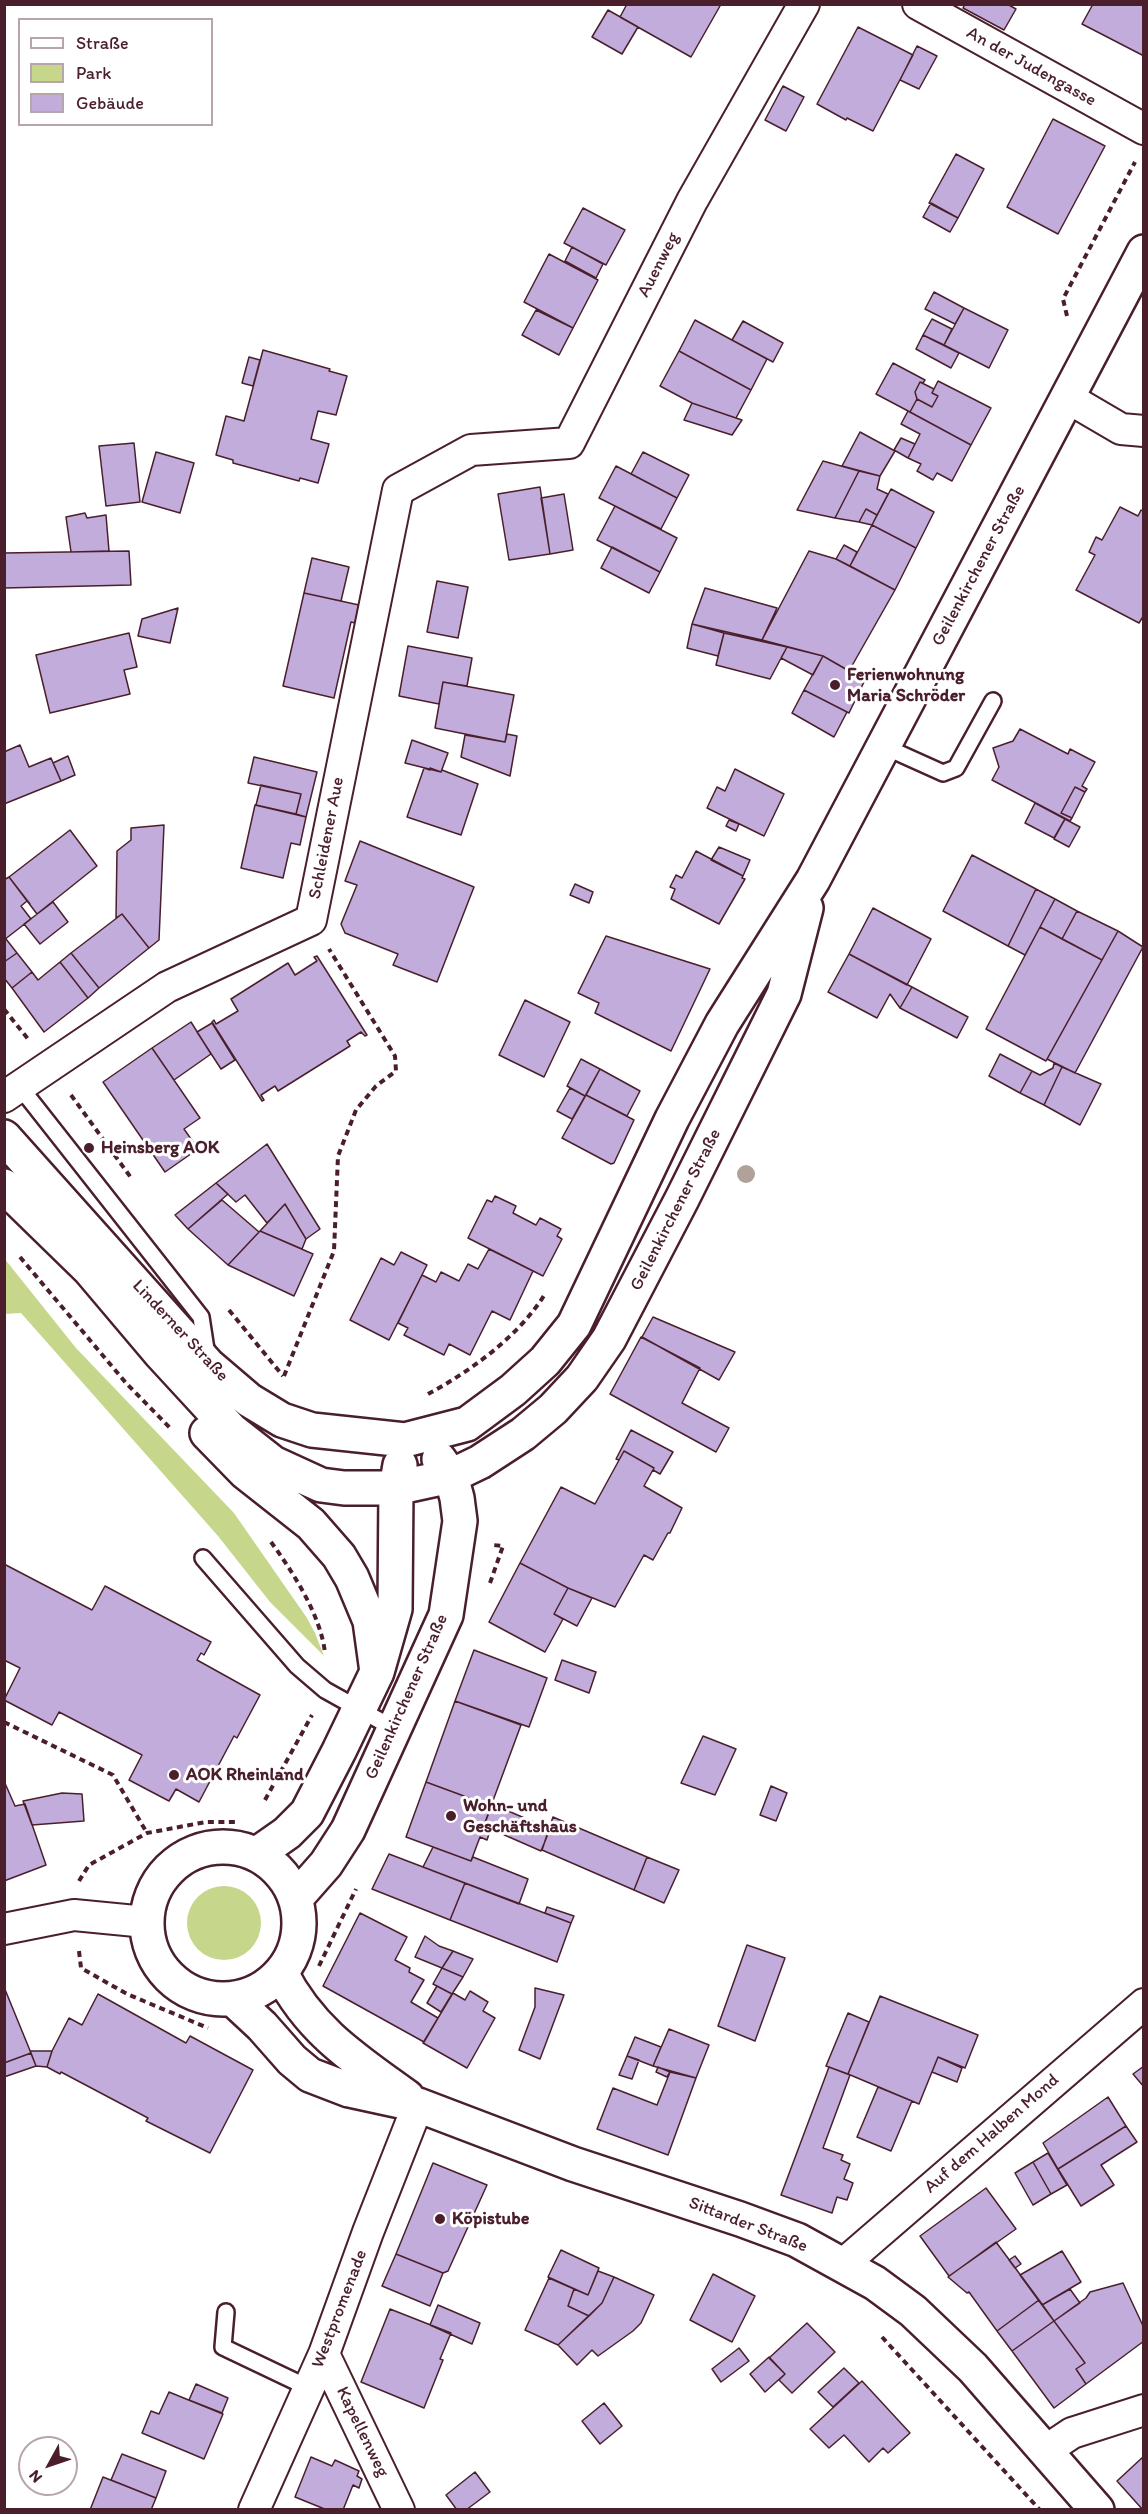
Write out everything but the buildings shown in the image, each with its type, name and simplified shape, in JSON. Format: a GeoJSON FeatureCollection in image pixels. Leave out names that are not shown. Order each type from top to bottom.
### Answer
{"type":"FeatureCollection","features":[{"type":"Feature","properties":{"kind":"main road","name":"Geilenkirchener Straße"},"geometry":{"type":"LineString","coordinates":[[296,1898],[326,1864],[348,1830],[446,1615],[460,1521],[458,1498],[451,1476],[414,1439],[467,1424],[513,1390],[545,1361],[574,1325],[672,1119],[722,1024],[813,880],[1143,252]]}},
{"type":"Feature","properties":{"kind":"main road","name":"Geilenkirchener Straße"},"geometry":{"type":"LineString","coordinates":[[396,1488],[451,1476],[480,1462],[523,1434],[553,1409],[582,1378],[609,1339],[784,994],[813,880]]}},
{"type":"Feature","properties":{"kind":"main road","name":"Linderner Straße"},"geometry":{"type":"LineString","coordinates":[[4,1137],[208,1365],[249,1400],[282,1420],[312,1430],[414,1439]]}},
{"type":"Feature","properties":{"kind":"main road","name":"Linderner Straße"},"geometry":{"type":"LineString","coordinates":[[5,1186],[90,1270],[161,1354],[231,1430],[273,1463],[321,1485],[344,1488],[396,1488]]}},
{"type":"Feature","properties":{"kind":"main road"},"geometry":{"type":"LineString","coordinates":[[5,1186],[76,1286],[146,1368],[245,1472],[311,1524],[339,1556],[352,1578],[370,1621],[377,1672]]}},
{"type":"Feature","properties":{"kind":"main road"},"geometry":{"type":"LineString","coordinates":[[257,1854],[287,1833],[307,1813],[377,1672],[395,1609],[396,1488],[414,1439]]}},
{"type":"Feature","properties":{"kind":"main road"},"geometry":{"type":"LineString","coordinates":[[227,1846],[257,1854],[273,1865],[287,1880],[296,1898],[300,1919],[297,1941],[290,1960],[281,1973],[259,1990],[234,2000],[193,1994],[174,1982],[159,1965],[149,1944],[146,1922],[152,1892],[170,1866],[196,1850],[227,1846]]}},
{"type":"Feature","properties":{"kind":"main road","name":"Sittarder Straße"},"geometry":{"type":"LineString","coordinates":[[281,1973],[292,1996],[321,2031],[345,2052],[418,2105]]}},
{"type":"Feature","properties":{"kind":"main road","name":"Sittarder Straße"},"geometry":{"type":"LineString","coordinates":[[234,2000],[262,2026],[292,2060],[310,2075],[349,2090],[418,2105],[573,2164],[740,2219],[797,2240],[875,2283],[913,2311],[972,2368],[1097,2510]]}},
{"type":"Feature","properties":{"kind":"street","name":"Auenweg"},"geometry":{"type":"LineString","coordinates":[[471,450],[569,443],[692,201],[804,4]]}},
{"type":"Feature","properties":{"kind":"street","name":"An der Judengasse"},"geometry":{"type":"LineString","coordinates":[[918,4],[1141,142]]}},
{"type":"Feature","properties":{"kind":"street"},"geometry":{"type":"LineString","coordinates":[[1068,398],[1121,429],[1143,431]]}},
{"type":"Feature","properties":{"kind":"street","name":"Schleidener Aue"},"geometry":{"type":"LineString","coordinates":[[12,1092],[167,987],[311,920],[398,490],[471,450]]}},
{"type":"Feature","properties":{"kind":"street"},"geometry":{"type":"LineString","coordinates":[[4,1929],[74,1915],[146,1922]]}},
{"type":"Feature","properties":{"kind":"street","name":"Auf dem Halben Mond"},"geometry":{"type":"LineString","coordinates":[[842,2265],[1143,2004]]}},
{"type":"Feature","properties":{"kind":"street","name":"Westpromenade"},"geometry":{"type":"LineString","coordinates":[[254,2510],[324,2354],[368,2232],[418,2105]]}},
{"type":"Feature","properties":{"kind":"street","name":"Kapellenweg"},"geometry":{"type":"LineString","coordinates":[[324,2354],[399,2510]]}},
{"type":"Feature","properties":{"kind":"street"},"geometry":{"type":"LineString","coordinates":[[1045,2451],[1072,2433],[1143,2410]]}},
{"type":"Feature","properties":{"kind":"lane"},"geometry":{"type":"LineString","coordinates":[[883,746],[943,773],[956,768],[993,701]]}},
{"type":"Feature","properties":{"kind":"lane"},"geometry":{"type":"LineString","coordinates":[[12,1092],[201,1317],[208,1365]]}},
{"type":"Feature","properties":{"kind":"lane"},"geometry":{"type":"LineString","coordinates":[[203,1558],[297,1666],[325,1690],[393,1728]]}},
{"type":"Feature","properties":{"kind":"lane"},"geometry":{"type":"LineString","coordinates":[[226,2312],[223,2347],[309,2388]]}},
{"type":"Feature","properties":{"kind":"path"},"geometry":{"type":"LineString","coordinates":[[1070,324],[1063,299],[1141,142]]}},
{"type":"Feature","properties":{"kind":"path"},"geometry":{"type":"LineString","coordinates":[[284,1377],[334,1251],[338,1156],[356,1110],[376,1086],[396,1071],[395,1056],[311,920]]}},
{"type":"Feature","properties":{"kind":"path"},"geometry":{"type":"LineString","coordinates":[[4,1009],[51,1067],[134,1182]]}},
{"type":"Feature","properties":{"kind":"path"},"geometry":{"type":"LineString","coordinates":[[20,1257],[126,1383],[176,1434]]}},
{"type":"Feature","properties":{"kind":"path"},"geometry":{"type":"LineString","coordinates":[[426,1395],[461,1377],[496,1347],[540,1302],[546,1292]]}},
{"type":"Feature","properties":{"kind":"path"},"geometry":{"type":"LineString","coordinates":[[224,1305],[284,1377],[292,1382]]}},
{"type":"Feature","properties":{"kind":"path"},"geometry":{"type":"LineString","coordinates":[[262,1806],[325,1690],[325,1650],[310,1604],[291,1569],[270,1541]]}},
{"type":"Feature","properties":{"kind":"path"},"geometry":{"type":"LineString","coordinates":[[4,1722],[113,1775],[147,1833]]}},
{"type":"Feature","properties":{"kind":"path"},"geometry":{"type":"LineString","coordinates":[[74,1915],[78,1882],[89,1866],[147,1833],[206,1822],[237,1822],[246,1817]]}},
{"type":"Feature","properties":{"kind":"path"},"geometry":{"type":"LineString","coordinates":[[881,2336],[1040,2510]]}},
{"type":"Feature","properties":{"kind":"green space"},"geometry":{"type":"Polygon","coordinates":[[[4,1258],[76,1348],[234,1513],[307,1618],[324,1656],[270,1602],[218,1536],[21,1313],[5,1314],[4,1258]]]}},
{"type":"Feature","properties":{"kind":"green space"},"geometry":{"type":"Polygon","coordinates":[[[224,1886],[245,1892],[255,1902],[261,1923],[255,1944],[245,1954],[224,1960],[203,1954],[193,1944],[187,1923],[193,1902],[203,1892],[224,1886]]]}},
{"type":"Feature","properties":{"kind":"place","name":"Ferienwohnung Maria Schröder"},"geometry":{"type":"Point","coordinates":[835,685]}},
{"type":"Feature","properties":{"kind":"place","name":"Heinsberg AOK"},"geometry":{"type":"Point","coordinates":[89,1148]}},
{"type":"Feature","properties":{"kind":"place","name":"AOK Rheinland"},"geometry":{"type":"Point","coordinates":[174,1775]}},
{"type":"Feature","properties":{"kind":"place","name":"Wohn- und Geschäftshaus"},"geometry":{"type":"Point","coordinates":[451,1816]}},
{"type":"Feature","properties":{"kind":"place","name":"Köpistube"},"geometry":{"type":"Point","coordinates":[440,2219]}}]}
